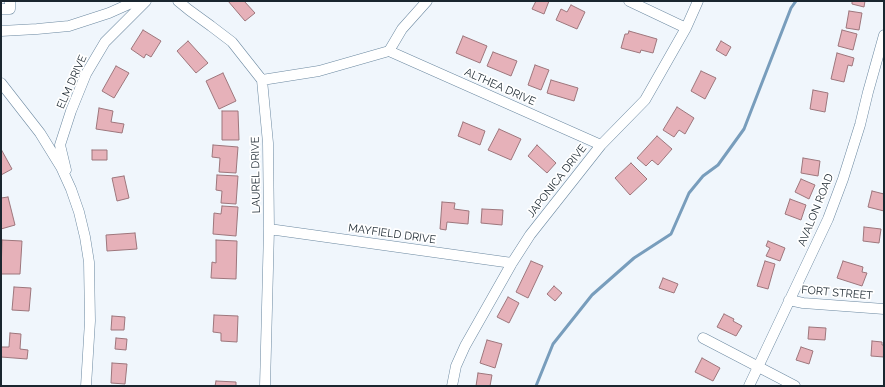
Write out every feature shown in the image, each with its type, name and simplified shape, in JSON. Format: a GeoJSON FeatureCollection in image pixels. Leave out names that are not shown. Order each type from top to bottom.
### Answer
{"type":"FeatureCollection","features":[{"type":"Feature","properties":{"kind":"street"},"geometry":{"type":"LineString","coordinates":[[1,9],[10,9],[10,1]]}},
{"type":"Feature","properties":{"kind":"street"},"geometry":{"type":"LineString","coordinates":[[1,31],[37,30],[69,26],[109,13],[136,1]]}},
{"type":"Feature","properties":{"kind":"street","name":"ELM DRIVE"},"geometry":{"type":"LineString","coordinates":[[86,386],[90,321],[89,262],[85,237],[60,145],[71,111],[86,74],[105,42],[146,1]]}},
{"type":"Feature","properties":{"kind":"street"},"geometry":{"type":"LineString","coordinates":[[178,1],[232,42],[262,80],[319,71],[389,51],[402,29],[427,1]]}},
{"type":"Feature","properties":{"kind":"street"},"geometry":{"type":"LineString","coordinates":[[629,1],[686,28]]}},
{"type":"Feature","properties":{"kind":"street","name":"JAPONICA DRIVE"},"geometry":{"type":"LineString","coordinates":[[452,386],[456,366],[465,346],[512,263],[530,236],[601,145],[645,100],[686,28],[698,1]]}},
{"type":"Feature","properties":{"kind":"street","name":"AVALON ROAD"},"geometry":{"type":"LineString","coordinates":[[749,386],[828,218],[843,179],[860,125],[884,35]]}},
{"type":"Feature","properties":{"kind":"street","name":"ALTHEA DRIVE"},"geometry":{"type":"LineString","coordinates":[[389,51],[601,145]]}},
{"type":"Feature","properties":{"kind":"street","name":"LAUREL DRIVE"},"geometry":{"type":"LineString","coordinates":[[262,80],[268,143],[269,229],[265,386]]}},
{"type":"Feature","properties":{"kind":"street","name":"ELM DRIVE"},"geometry":{"type":"LineString","coordinates":[[1,83],[40,133],[61,167],[71,189]]}},
{"type":"Feature","properties":{"kind":"street","name":"MAYFIELD DRIVE"},"geometry":{"type":"LineString","coordinates":[[269,229],[512,263]]}},
{"type":"Feature","properties":{"kind":"street","name":"FORT STREET"},"geometry":{"type":"LineString","coordinates":[[789,300],[803,303],[884,309]]}},
{"type":"Feature","properties":{"kind":"street"},"geometry":{"type":"LineString","coordinates":[[703,338],[795,386]]}},
{"type":"Feature","properties":{"kind":"building"},"geometry":{"type":"Polygon","coordinates":[[[228,1],[244,1],[255,13],[245,21],[228,1]]]}},
{"type":"Feature","properties":{"kind":"building"},"geometry":{"type":"Polygon","coordinates":[[[536,1],[549,1],[544,14],[532,9],[536,1]]]}},
{"type":"Feature","properties":{"kind":"building"},"geometry":{"type":"Polygon","coordinates":[[[852,1],[865,1],[864,7],[852,4],[852,1]]]}},
{"type":"Feature","properties":{"kind":"building"},"geometry":{"type":"Polygon","coordinates":[[[571,5],[585,12],[577,29],[556,20],[561,9],[567,12],[571,5]]]}},
{"type":"Feature","properties":{"kind":"building"},"geometry":{"type":"Polygon","coordinates":[[[849,11],[862,13],[859,30],[846,28],[849,11]]]}},
{"type":"Feature","properties":{"kind":"building"},"geometry":{"type":"Polygon","coordinates":[[[143,30],[161,41],[151,57],[146,54],[144,58],[131,49],[143,30]]]}},
{"type":"Feature","properties":{"kind":"building"},"geometry":{"type":"Polygon","coordinates":[[[842,30],[857,34],[853,50],[838,46],[842,30]]]}},
{"type":"Feature","properties":{"kind":"building"},"geometry":{"type":"Polygon","coordinates":[[[629,31],[657,39],[653,53],[641,50],[640,53],[621,48],[625,34],[628,34],[629,31]]]}},
{"type":"Feature","properties":{"kind":"building"},"geometry":{"type":"Polygon","coordinates":[[[463,36],[487,46],[480,63],[456,53],[463,36]]]}},
{"type":"Feature","properties":{"kind":"building"},"geometry":{"type":"Polygon","coordinates":[[[188,41],[208,63],[196,73],[177,51],[188,41]]]}},
{"type":"Feature","properties":{"kind":"building"},"geometry":{"type":"Polygon","coordinates":[[[721,41],[731,47],[726,56],[716,50],[721,41]]]}},
{"type":"Feature","properties":{"kind":"building"},"geometry":{"type":"Polygon","coordinates":[[[493,52],[517,61],[511,76],[487,66],[493,52]]]}},
{"type":"Feature","properties":{"kind":"building"},"geometry":{"type":"Polygon","coordinates":[[[837,53],[854,58],[852,66],[848,65],[844,82],[831,79],[837,53]]]}},
{"type":"Feature","properties":{"kind":"building"},"geometry":{"type":"Polygon","coordinates":[[[535,65],[549,70],[541,90],[528,85],[535,65]]]}},
{"type":"Feature","properties":{"kind":"building"},"geometry":{"type":"Polygon","coordinates":[[[116,66],[129,73],[114,98],[102,91],[116,66]]]}},
{"type":"Feature","properties":{"kind":"building"},"geometry":{"type":"Polygon","coordinates":[[[701,71],[716,78],[705,99],[691,91],[701,71]]]}},
{"type":"Feature","properties":{"kind":"building"},"geometry":{"type":"Polygon","coordinates":[[[223,73],[236,101],[219,109],[206,81],[223,73]]]}},
{"type":"Feature","properties":{"kind":"building"},"geometry":{"type":"Polygon","coordinates":[[[551,80],[578,88],[574,101],[547,93],[551,80]]]}},
{"type":"Feature","properties":{"kind":"building"},"geometry":{"type":"Polygon","coordinates":[[[813,90],[828,93],[825,112],[810,109],[813,90]]]}},
{"type":"Feature","properties":{"kind":"building"},"geometry":{"type":"Polygon","coordinates":[[[677,107],[694,118],[685,134],[679,130],[674,137],[663,130],[677,107]]]}},
{"type":"Feature","properties":{"kind":"building"},"geometry":{"type":"Polygon","coordinates":[[[99,108],[113,111],[111,122],[124,124],[122,133],[96,129],[99,108]]]}},
{"type":"Feature","properties":{"kind":"building"},"geometry":{"type":"Polygon","coordinates":[[[222,111],[238,111],[239,140],[222,140],[222,111]]]}},
{"type":"Feature","properties":{"kind":"building"},"geometry":{"type":"Polygon","coordinates":[[[463,122],[485,131],[480,145],[458,136],[463,122]]]}},
{"type":"Feature","properties":{"kind":"building"},"geometry":{"type":"Polygon","coordinates":[[[499,129],[521,139],[511,160],[488,150],[499,129]]]}},
{"type":"Feature","properties":{"kind":"building"},"geometry":{"type":"Polygon","coordinates":[[[657,136],[672,149],[658,165],[652,160],[646,166],[637,158],[657,136]]]}},
{"type":"Feature","properties":{"kind":"building"},"geometry":{"type":"Polygon","coordinates":[[[213,145],[238,147],[236,173],[219,172],[220,158],[212,157],[213,145]]]}},
{"type":"Feature","properties":{"kind":"building"},"geometry":{"type":"Polygon","coordinates":[[[537,145],[556,163],[547,173],[528,156],[537,145]]]}},
{"type":"Feature","properties":{"kind":"building"},"geometry":{"type":"Polygon","coordinates":[[[1,149],[12,169],[1,175],[1,149]]]}},
{"type":"Feature","properties":{"kind":"building"},"geometry":{"type":"Polygon","coordinates":[[[92,150],[107,150],[107,160],[92,160],[92,150]]]}},
{"type":"Feature","properties":{"kind":"building"},"geometry":{"type":"Polygon","coordinates":[[[803,158],[820,161],[818,176],[801,173],[803,158]]]}},
{"type":"Feature","properties":{"kind":"building"},"geometry":{"type":"Polygon","coordinates":[[[631,163],[647,179],[630,195],[615,178],[631,163]]]}},
{"type":"Feature","properties":{"kind":"building"},"geometry":{"type":"Polygon","coordinates":[[[217,175],[238,176],[236,204],[221,203],[222,191],[216,190],[217,175]]]}},
{"type":"Feature","properties":{"kind":"building"},"geometry":{"type":"Polygon","coordinates":[[[124,176],[129,198],[117,201],[112,178],[124,176]]]}},
{"type":"Feature","properties":{"kind":"building"},"geometry":{"type":"Polygon","coordinates":[[[801,179],[815,185],[809,199],[795,192],[801,179]]]}},
{"type":"Feature","properties":{"kind":"building"},"geometry":{"type":"Polygon","coordinates":[[[872,191],[884,194],[884,211],[868,207],[872,191]]]}},
{"type":"Feature","properties":{"kind":"building"},"geometry":{"type":"Polygon","coordinates":[[[8,197],[15,225],[1,229],[1,198],[8,197]]]}},
{"type":"Feature","properties":{"kind":"building"},"geometry":{"type":"Polygon","coordinates":[[[790,199],[806,205],[801,220],[785,214],[790,199]]]}},
{"type":"Feature","properties":{"kind":"building"},"geometry":{"type":"Polygon","coordinates":[[[442,202],[455,203],[454,209],[469,211],[468,224],[447,222],[446,230],[440,229],[442,202]]]}},
{"type":"Feature","properties":{"kind":"building"},"geometry":{"type":"Polygon","coordinates":[[[222,206],[238,207],[236,236],[213,234],[214,213],[221,214],[222,206]]]}},
{"type":"Feature","properties":{"kind":"building"},"geometry":{"type":"Polygon","coordinates":[[[482,209],[503,210],[502,225],[481,223],[482,209]]]}},
{"type":"Feature","properties":{"kind":"building"},"geometry":{"type":"Polygon","coordinates":[[[864,227],[881,229],[879,243],[863,241],[864,227]]]}},
{"type":"Feature","properties":{"kind":"building"},"geometry":{"type":"Polygon","coordinates":[[[135,233],[137,249],[107,251],[106,235],[135,233]]]}},
{"type":"Feature","properties":{"kind":"building"},"geometry":{"type":"Polygon","coordinates":[[[2,240],[22,241],[20,274],[1,274],[2,240]]]}},
{"type":"Feature","properties":{"kind":"building"},"geometry":{"type":"Polygon","coordinates":[[[216,240],[237,241],[236,279],[211,278],[212,262],[216,263],[216,240]]]}},
{"type":"Feature","properties":{"kind":"building"},"geometry":{"type":"Polygon","coordinates":[[[768,241],[785,248],[780,261],[766,256],[770,248],[766,246],[768,241]]]}},
{"type":"Feature","properties":{"kind":"building"},"geometry":{"type":"Polygon","coordinates":[[[531,261],[543,266],[528,298],[516,292],[531,261]]]}},
{"type":"Feature","properties":{"kind":"building"},"geometry":{"type":"Polygon","coordinates":[[[765,261],[775,264],[768,289],[757,286],[765,261]]]}},
{"type":"Feature","properties":{"kind":"building"},"geometry":{"type":"Polygon","coordinates":[[[843,261],[863,267],[862,272],[867,273],[862,286],[837,278],[843,261]]]}},
{"type":"Feature","properties":{"kind":"building"},"geometry":{"type":"Polygon","coordinates":[[[663,278],[678,284],[674,293],[659,288],[663,278]]]}},
{"type":"Feature","properties":{"kind":"building"},"geometry":{"type":"Polygon","coordinates":[[[554,286],[562,293],[555,301],[547,294],[554,286]]]}},
{"type":"Feature","properties":{"kind":"building"},"geometry":{"type":"Polygon","coordinates":[[[14,287],[31,288],[29,311],[12,310],[14,287]]]}},
{"type":"Feature","properties":{"kind":"building"},"geometry":{"type":"Polygon","coordinates":[[[508,297],[519,303],[509,323],[497,317],[508,297]]]}},
{"type":"Feature","properties":{"kind":"building"},"geometry":{"type":"Polygon","coordinates":[[[724,314],[734,319],[733,321],[742,326],[736,336],[717,327],[724,314]]]}},
{"type":"Feature","properties":{"kind":"building"},"geometry":{"type":"Polygon","coordinates":[[[214,315],[238,316],[237,342],[221,341],[221,333],[213,332],[214,315]]]}},
{"type":"Feature","properties":{"kind":"building"},"geometry":{"type":"Polygon","coordinates":[[[112,316],[125,317],[124,330],[111,330],[112,316]]]}},
{"type":"Feature","properties":{"kind":"building"},"geometry":{"type":"Polygon","coordinates":[[[809,327],[826,328],[825,340],[808,339],[809,327]]]}},
{"type":"Feature","properties":{"kind":"building"},"geometry":{"type":"Polygon","coordinates":[[[10,333],[21,334],[20,349],[28,350],[27,359],[1,357],[1,347],[9,347],[10,333]]]}},
{"type":"Feature","properties":{"kind":"building"},"geometry":{"type":"Polygon","coordinates":[[[116,338],[127,339],[126,350],[115,349],[116,338]]]}},
{"type":"Feature","properties":{"kind":"building"},"geometry":{"type":"Polygon","coordinates":[[[487,340],[502,344],[495,368],[480,363],[487,340]]]}},
{"type":"Feature","properties":{"kind":"building"},"geometry":{"type":"Polygon","coordinates":[[[872,341],[882,342],[882,345],[884,345],[884,357],[871,356],[872,341]]]}},
{"type":"Feature","properties":{"kind":"building"},"geometry":{"type":"Polygon","coordinates":[[[801,347],[813,351],[809,364],[796,360],[801,347]]]}},
{"type":"Feature","properties":{"kind":"building"},"geometry":{"type":"Polygon","coordinates":[[[702,358],[720,368],[713,381],[695,372],[702,358]]]}},
{"type":"Feature","properties":{"kind":"building"},"geometry":{"type":"Polygon","coordinates":[[[112,363],[127,364],[125,384],[111,383],[112,363]]]}},
{"type":"Feature","properties":{"kind":"building"},"geometry":{"type":"Polygon","coordinates":[[[478,373],[492,375],[490,386],[476,386],[478,373]]]}},
{"type":"Feature","properties":{"kind":"building"},"geometry":{"type":"Polygon","coordinates":[[[216,381],[236,382],[236,386],[215,386],[216,381]]]}},
{"type":"Feature","properties":{"kind":"waterway"},"geometry":{"type":"LineString","coordinates":[[536,386],[553,344],[592,295],[634,258],[671,234],[689,193],[703,176],[718,165],[744,129],[791,8],[796,1]]}}]}
